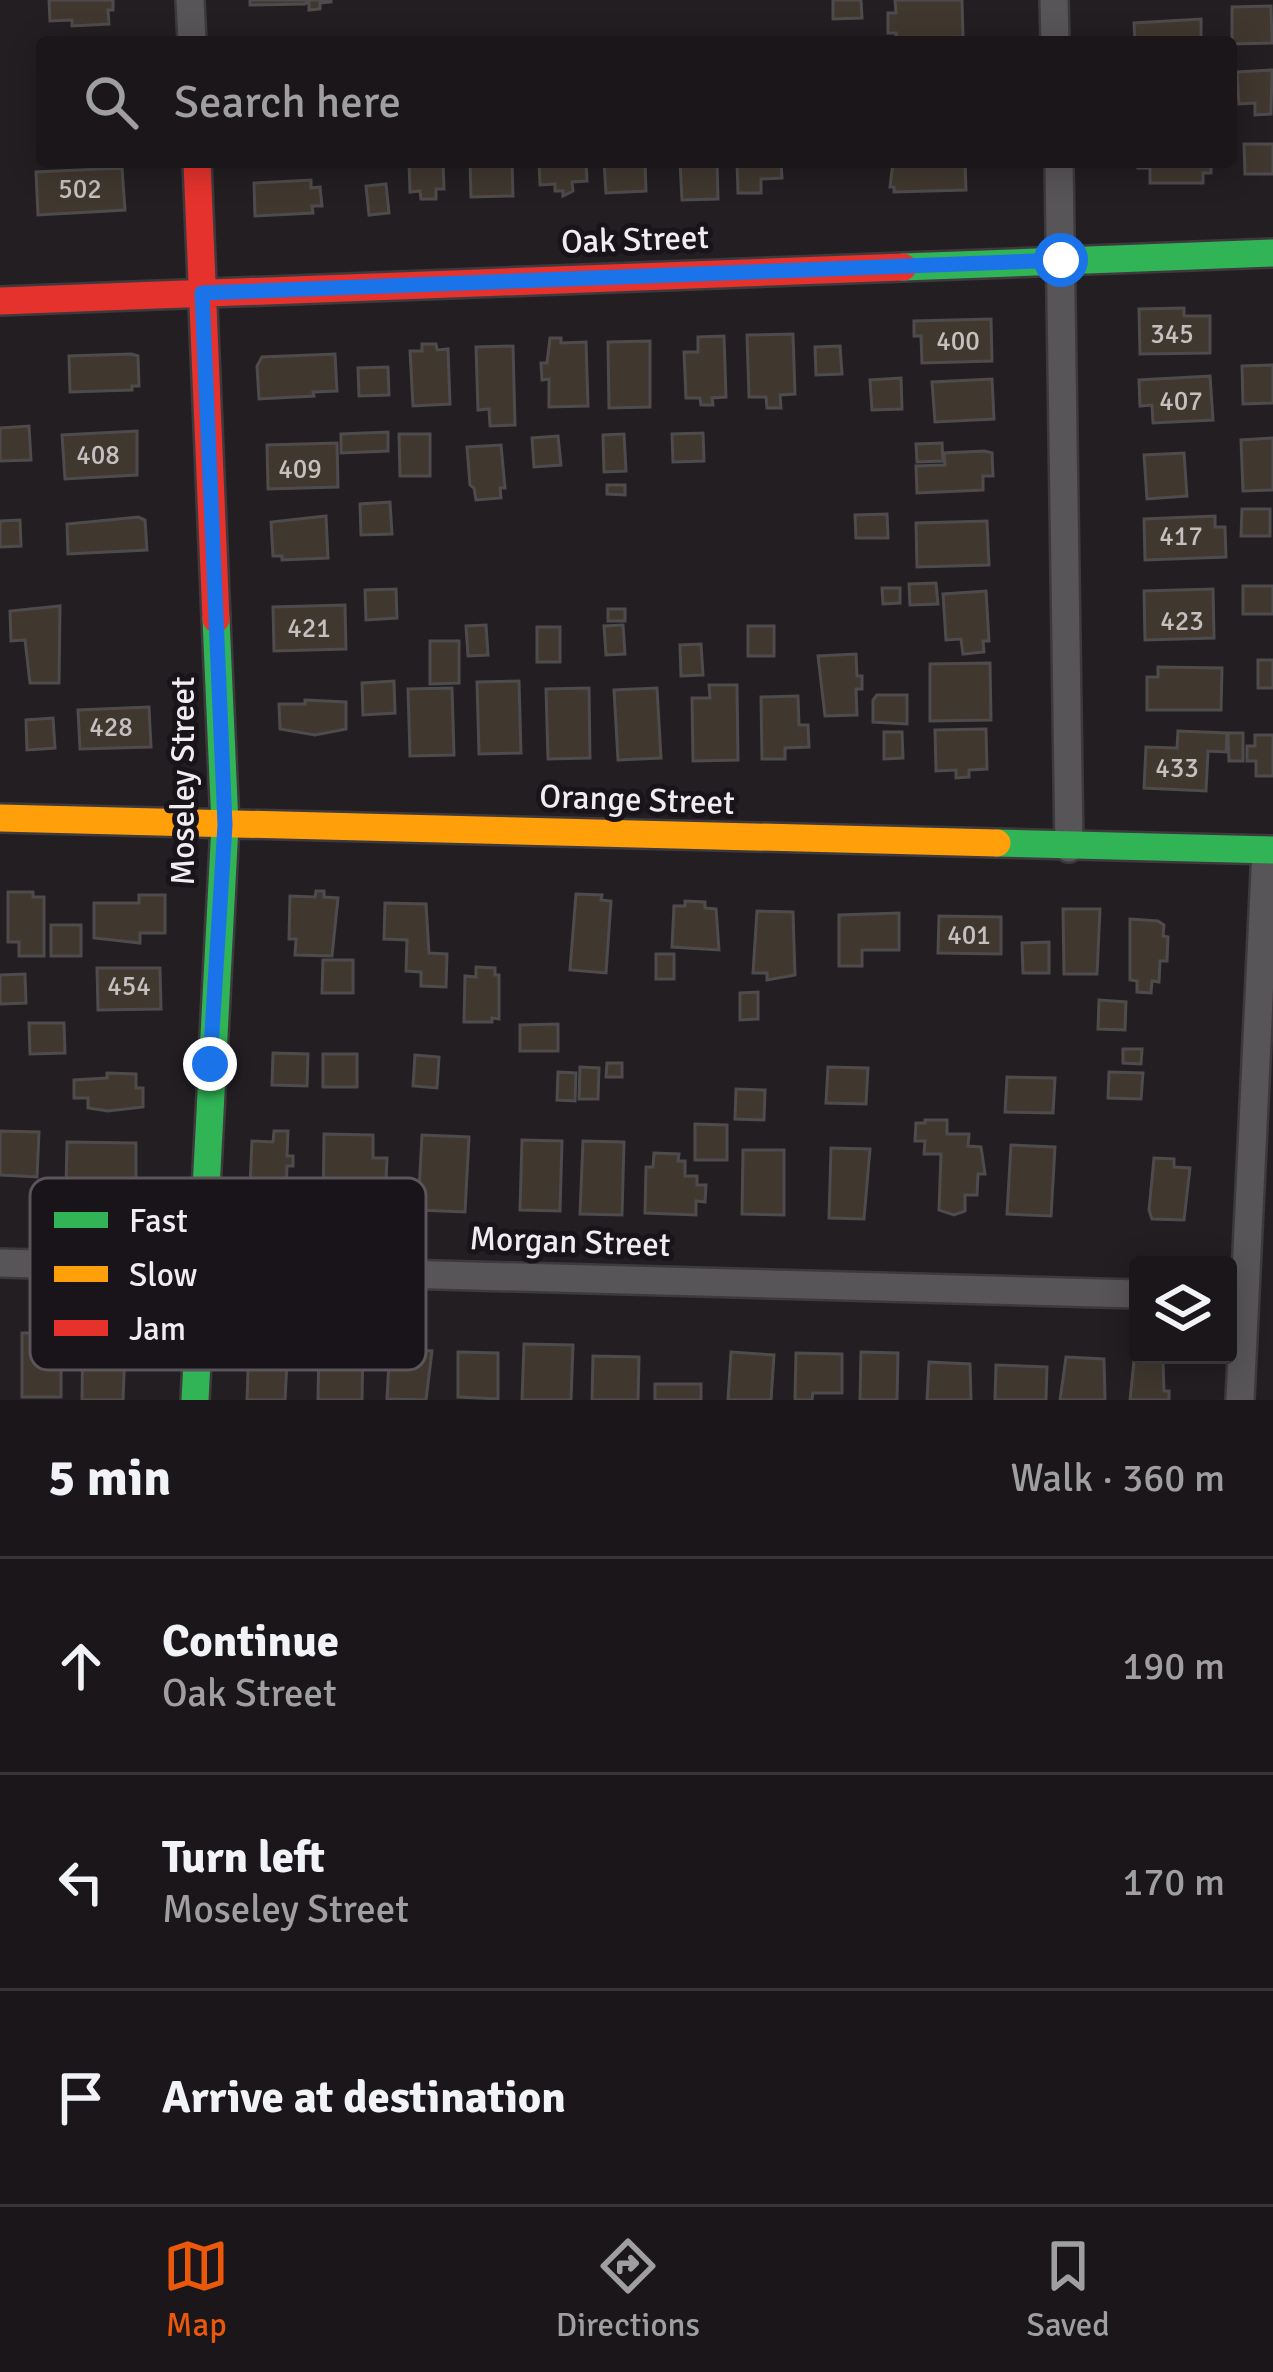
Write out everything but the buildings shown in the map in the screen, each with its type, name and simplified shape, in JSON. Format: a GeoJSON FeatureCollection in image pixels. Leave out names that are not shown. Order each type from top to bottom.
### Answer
{"type":"FeatureCollection","features":[{"type":"Feature","properties":{"kind":"street"},"geometry":{"type":"LineString","coordinates":[[190,0],[192,36]]}},
{"type":"Feature","properties":{"kind":"street"},"geometry":{"type":"LineString","coordinates":[[1054,0],[1055,36]]}},
{"type":"Feature","properties":{"kind":"street","name":"Moseley Street"},"geometry":{"type":"LineString","coordinates":[[197,168],[225,825],[206,1178]]}},
{"type":"Feature","properties":{"kind":"street"},"geometry":{"type":"LineString","coordinates":[[1059,168],[1069,848]]}},
{"type":"Feature","properties":{"kind":"street","name":"Oak Street"},"geometry":{"type":"LineString","coordinates":[[0,301],[1273,253]]}},
{"type":"Feature","properties":{"kind":"street","name":"Orange Street"},"geometry":{"type":"LineString","coordinates":[[0,818],[1269,850]]}},
{"type":"Feature","properties":{"kind":"street"},"geometry":{"type":"LineString","coordinates":[[1240,1400],[1269,850]]}},
{"type":"Feature","properties":{"kind":"street","name":"Morgan Street"},"geometry":{"type":"LineString","coordinates":[[0,1263],[30,1264]]}},
{"type":"Feature","properties":{"kind":"street","name":"Morgan Street"},"geometry":{"type":"LineString","coordinates":[[426,1275],[1129,1294]]}},
{"type":"Feature","properties":{"kind":"street","name":"Moseley Street"},"geometry":{"type":"LineString","coordinates":[[195,1400],[196,1370]]}},
{"type":"Feature","properties":{"kind":"traffic: fast"},"geometry":{"type":"LineString","coordinates":[[903,267],[1273,253]]}},
{"type":"Feature","properties":{"kind":"traffic: fast"},"geometry":{"type":"LineString","coordinates":[[207,1178],[225,825],[216,619]]}},
{"type":"Feature","properties":{"kind":"traffic: fast"},"geometry":{"type":"LineString","coordinates":[[997,843],[1273,850]]}},
{"type":"Feature","properties":{"kind":"traffic: fast"},"geometry":{"type":"LineString","coordinates":[[195,1400],[197,1370]]}},
{"type":"Feature","properties":{"kind":"traffic: slow"},"geometry":{"type":"LineString","coordinates":[[0,818],[997,843]]}},
{"type":"Feature","properties":{"kind":"traffic: jam"},"geometry":{"type":"LineString","coordinates":[[197,168],[216,619]]}},
{"type":"Feature","properties":{"kind":"traffic: jam"},"geometry":{"type":"LineString","coordinates":[[0,301],[903,267]]}},
{"type":"Feature","properties":{"kind":"route"},"geometry":{"type":"LineString","coordinates":[[210,1064],[225,825],[202,293],[1061,260]]}}]}
